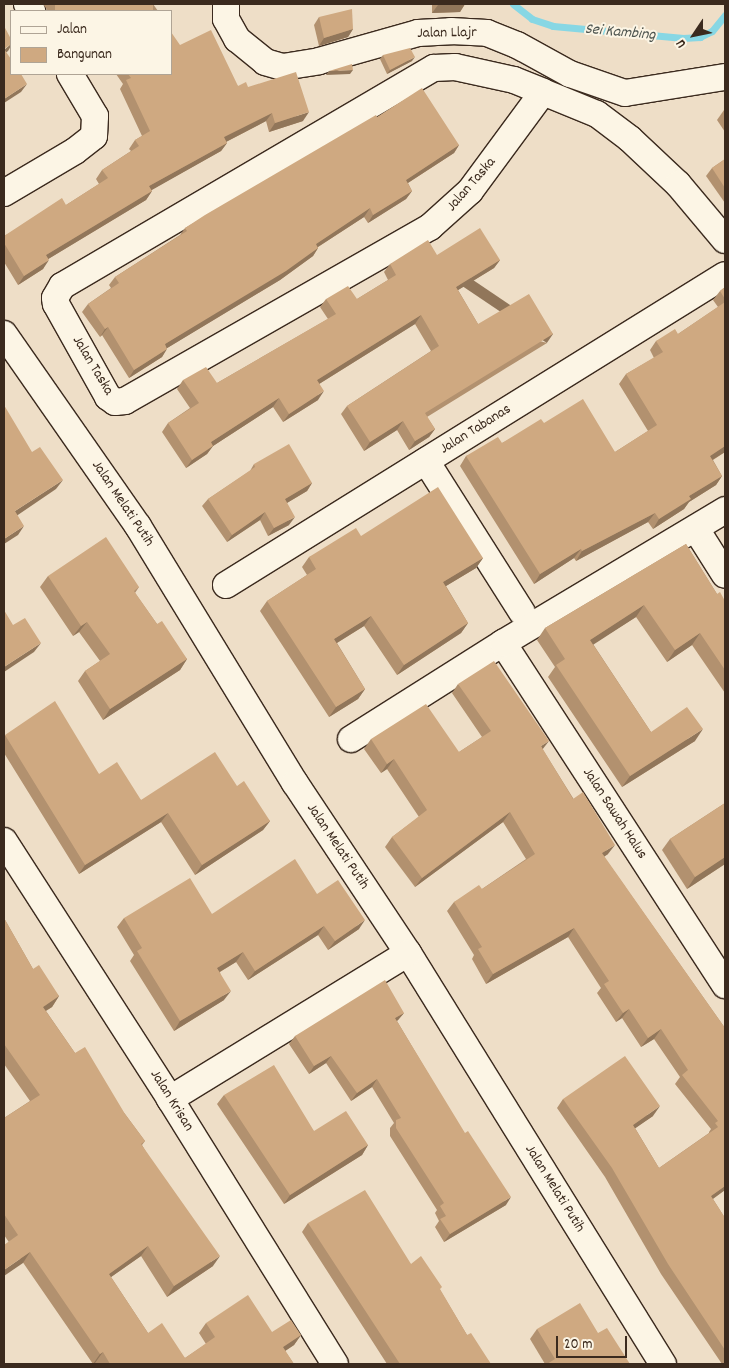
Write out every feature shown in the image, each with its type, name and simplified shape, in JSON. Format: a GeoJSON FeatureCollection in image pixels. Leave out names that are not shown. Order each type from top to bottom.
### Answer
{"type":"FeatureCollection","features":[{"type":"Feature","properties":{"kind":"street","name":"Jalan Llajr"},"geometry":{"type":"LineString","coordinates":[[226,4],[226,19],[237,39],[265,62],[283,67],[319,61],[418,33],[451,31],[486,33],[517,45],[570,74],[625,93],[725,76]]}},
{"type":"Feature","properties":{"kind":"street","name":"Jalan Taska"},"geometry":{"type":"LineString","coordinates":[[455,67],[484,72],[543,92],[470,191],[430,227],[136,396],[115,402],[108,397],[56,304],[55,298],[62,286],[434,68],[455,67]]}},
{"type":"Feature","properties":{"kind":"street"},"geometry":{"type":"LineString","coordinates":[[4,193],[75,151],[94,136],[96,121],[92,109],[71,75]]}},
{"type":"Feature","properties":{"kind":"street"},"geometry":{"type":"LineString","coordinates":[[543,92],[597,114],[630,139],[678,184],[725,240]]}},
{"type":"Feature","properties":{"kind":"street","name":"Jalan Tabanas"},"geometry":{"type":"LineString","coordinates":[[226,585],[725,275]]}},
{"type":"Feature","properties":{"kind":"street","name":"Jalan Melati Putih"},"geometry":{"type":"LineString","coordinates":[[4,334],[138,526],[295,783],[408,953],[663,1364]]}},
{"type":"Feature","properties":{"kind":"street"},"geometry":{"type":"LineString","coordinates":[[426,461],[522,612]]}},
{"type":"Feature","properties":{"kind":"street"},"geometry":{"type":"LineString","coordinates":[[351,740],[503,643],[725,510]]}},
{"type":"Feature","properties":{"kind":"street"},"geometry":{"type":"LineString","coordinates":[[696,529],[725,574]]}},
{"type":"Feature","properties":{"kind":"street","name":"Jalan Sawah Halus"},"geometry":{"type":"LineString","coordinates":[[503,643],[725,984]]}},
{"type":"Feature","properties":{"kind":"street","name":"Jalan Krisan"},"geometry":{"type":"LineString","coordinates":[[4,841],[170,1099],[335,1364]]}},
{"type":"Feature","properties":{"kind":"street"},"geometry":{"type":"LineString","coordinates":[[170,1099],[408,953]]}},
{"type":"Feature","properties":{"kind":"building"},"geometry":{"type":"Polygon","coordinates":[[[55,4],[153,4],[153,10],[55,10],[55,4]]]}},
{"type":"Feature","properties":{"kind":"building"},"geometry":{"type":"Polygon","coordinates":[[[352,9],[353,29],[324,38],[319,17],[352,9]]]}},
{"type":"Feature","properties":{"kind":"building"},"geometry":{"type":"Polygon","coordinates":[[[4,26],[10,37],[10,45],[4,49],[4,26]]]}},
{"type":"Feature","properties":{"kind":"building"},"geometry":{"type":"Polygon","coordinates":[[[211,30],[238,86],[246,82],[248,87],[296,72],[309,112],[275,123],[272,113],[224,137],[227,143],[149,186],[152,191],[46,255],[49,260],[24,276],[4,243],[4,236],[62,198],[66,205],[108,178],[102,170],[139,146],[135,140],[150,131],[126,80],[131,78],[129,75],[172,75],[172,33],[180,45],[211,30]]]}},
{"type":"Feature","properties":{"kind":"building"},"geometry":{"type":"Polygon","coordinates":[[[410,48],[415,57],[390,70],[383,55],[410,48]]]}},
{"type":"Feature","properties":{"kind":"building"},"geometry":{"type":"Polygon","coordinates":[[[4,49],[10,58],[10,75],[22,75],[27,84],[4,99],[4,49]]]}},
{"type":"Feature","properties":{"kind":"building"},"geometry":{"type":"Polygon","coordinates":[[[352,64],[353,70],[329,71],[352,64]]]}},
{"type":"Feature","properties":{"kind":"building"},"geometry":{"type":"Polygon","coordinates":[[[422,88],[459,145],[406,180],[412,191],[373,215],[370,208],[316,244],[318,248],[286,271],[165,344],[167,349],[134,370],[108,327],[105,329],[88,304],[119,283],[115,277],[187,231],[185,228],[205,215],[376,115],[377,117],[422,88]]]}},
{"type":"Feature","properties":{"kind":"building"},"geometry":{"type":"Polygon","coordinates":[[[725,159],[725,188],[712,168],[725,159]]]}},
{"type":"Feature","properties":{"kind":"building"},"geometry":{"type":"Polygon","coordinates":[[[480,228],[500,260],[456,287],[478,324],[529,294],[553,334],[425,413],[435,429],[415,441],[403,421],[370,442],[347,406],[439,346],[421,315],[317,380],[324,391],[289,414],[279,398],[211,442],[213,446],[192,460],[168,423],[199,403],[183,380],[206,367],[217,383],[336,314],[326,299],[348,286],[357,299],[396,275],[390,264],[428,240],[437,255],[480,228]]]}},
{"type":"Feature","properties":{"kind":"building"},"geometry":{"type":"Polygon","coordinates":[[[725,287],[725,299],[720,291],[725,287]]]}},
{"type":"Feature","properties":{"kind":"building"},"geometry":{"type":"Polygon","coordinates":[[[725,302],[725,446],[710,456],[722,476],[689,496],[691,499],[659,519],[655,513],[582,551],[581,549],[540,574],[466,456],[498,437],[502,443],[541,419],[544,423],[583,399],[615,452],[657,425],[626,374],[663,352],[656,341],[675,329],[678,334],[725,302]]]}},
{"type":"Feature","properties":{"kind":"building"},"geometry":{"type":"Polygon","coordinates":[[[4,405],[32,452],[40,447],[63,480],[15,511],[24,526],[4,539],[4,405]]]}},
{"type":"Feature","properties":{"kind":"building"},"geometry":{"type":"Polygon","coordinates":[[[289,444],[312,483],[285,499],[295,517],[274,528],[265,512],[232,535],[208,499],[255,467],[254,464],[289,444]]]}},
{"type":"Feature","properties":{"kind":"building"},"geometry":{"type":"Polygon","coordinates":[[[438,487],[483,558],[443,582],[468,623],[404,665],[371,616],[334,639],[365,689],[336,707],[267,601],[316,569],[309,557],[356,528],[361,536],[438,487]]]}},
{"type":"Feature","properties":{"kind":"building"},"geometry":{"type":"Polygon","coordinates":[[[106,537],[139,587],[134,591],[157,624],[162,621],[187,659],[110,709],[85,671],[110,654],[87,622],[81,626],[48,576],[106,537]]]}},
{"type":"Feature","properties":{"kind":"building"},"geometry":{"type":"Polygon","coordinates":[[[686,544],[717,594],[720,592],[725,601],[725,670],[700,633],[675,650],[644,605],[590,640],[651,732],[687,707],[703,729],[630,776],[556,665],[565,659],[545,628],[686,544]]]}},
{"type":"Feature","properties":{"kind":"building"},"geometry":{"type":"Polygon","coordinates":[[[4,610],[13,625],[25,618],[41,643],[4,667],[4,610]]]}},
{"type":"Feature","properties":{"kind":"building"},"geometry":{"type":"Polygon","coordinates":[[[494,661],[549,741],[541,746],[573,799],[583,792],[615,845],[602,853],[725,1028],[725,1186],[711,1196],[725,1218],[725,1350],[668,1264],[612,1168],[563,1099],[625,1056],[660,1106],[633,1125],[659,1168],[718,1127],[715,1123],[718,1121],[682,1075],[688,1070],[661,1029],[648,1038],[629,1009],[623,1013],[604,984],[609,981],[574,928],[493,974],[478,949],[482,947],[454,902],[479,885],[482,889],[535,854],[510,812],[422,878],[392,837],[427,810],[394,759],[387,764],[371,739],[426,704],[459,752],[491,731],[458,684],[494,661]]]}},
{"type":"Feature","properties":{"kind":"building"},"geometry":{"type":"Polygon","coordinates":[[[55,701],[99,774],[117,762],[141,800],[215,752],[237,786],[244,781],[270,821],[202,865],[168,813],[85,865],[5,735],[55,701]]]}},
{"type":"Feature","properties":{"kind":"building"},"geometry":{"type":"Polygon","coordinates":[[[725,803],[725,857],[695,877],[670,839],[725,803]]]}},
{"type":"Feature","properties":{"kind":"building"},"geometry":{"type":"Polygon","coordinates":[[[295,859],[317,894],[338,880],[365,920],[335,941],[324,926],[255,971],[243,952],[217,968],[231,991],[180,1021],[137,951],[142,948],[124,918],[190,878],[212,914],[295,859]]]}},
{"type":"Feature","properties":{"kind":"building"},"geometry":{"type":"Polygon","coordinates":[[[4,918],[33,969],[39,965],[59,996],[43,1007],[75,1053],[85,1047],[125,1114],[145,1141],[141,1144],[220,1256],[174,1286],[148,1246],[109,1274],[148,1333],[162,1323],[185,1358],[215,1337],[206,1323],[248,1295],[272,1332],[291,1320],[301,1335],[283,1347],[294,1364],[110,1364],[103,1352],[100,1354],[30,1252],[4,1270],[4,1245],[18,1235],[4,1214],[4,1118],[40,1095],[4,1044],[4,918]]]}},
{"type":"Feature","properties":{"kind":"building"},"geometry":{"type":"Polygon","coordinates":[[[385,980],[404,1013],[395,1018],[465,1133],[468,1131],[511,1197],[450,1234],[440,1219],[446,1216],[440,1206],[444,1203],[396,1128],[396,1120],[401,1118],[377,1079],[357,1093],[331,1056],[314,1066],[295,1036],[385,980]]]}},
{"type":"Feature","properties":{"kind":"building"},"geometry":{"type":"Polygon","coordinates":[[[274,1065],[314,1131],[346,1111],[368,1145],[290,1195],[224,1095],[274,1065]]]}},
{"type":"Feature","properties":{"kind":"building"},"geometry":{"type":"Polygon","coordinates":[[[365,1190],[411,1264],[421,1256],[442,1287],[440,1289],[467,1335],[471,1333],[491,1364],[400,1364],[308,1223],[365,1190]]]}},
{"type":"Feature","properties":{"kind":"building"},"geometry":{"type":"Polygon","coordinates":[[[580,1303],[598,1333],[607,1328],[630,1364],[547,1364],[555,1359],[537,1329],[580,1303]]]}},
{"type":"Feature","properties":{"kind":"waterway","name":"Sei Kambing"},"geometry":{"type":"LineString","coordinates":[[513,4],[532,19],[553,26],[683,38],[700,37],[712,31],[725,15]]}}]}
